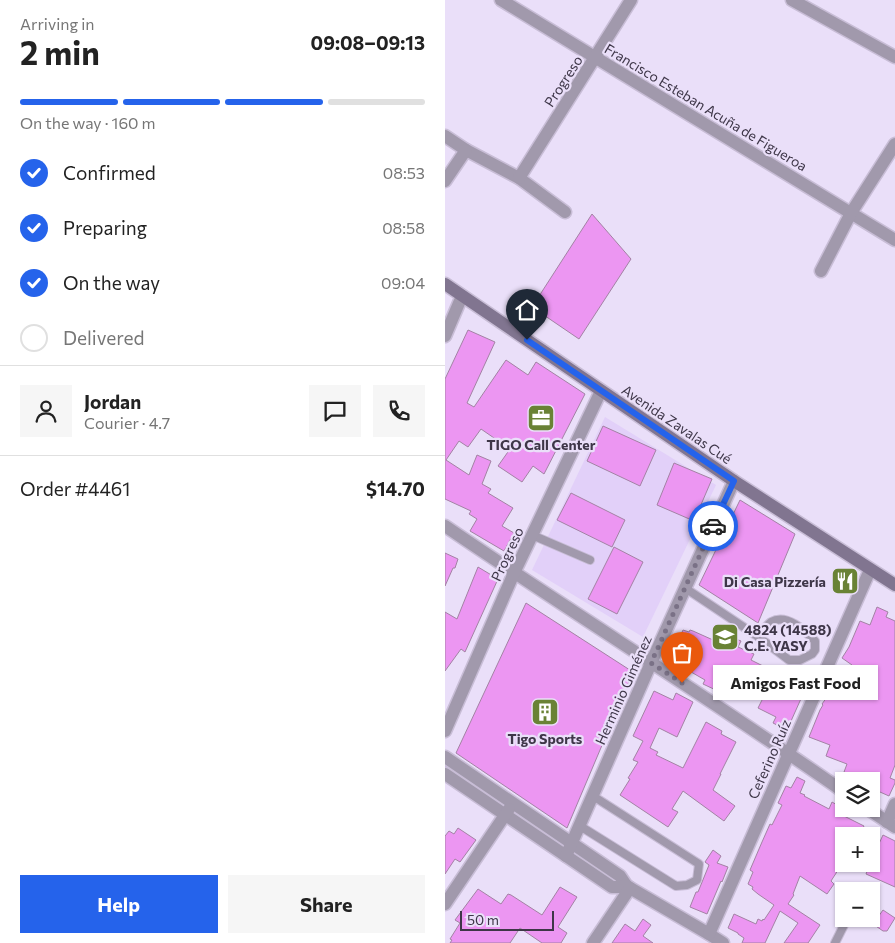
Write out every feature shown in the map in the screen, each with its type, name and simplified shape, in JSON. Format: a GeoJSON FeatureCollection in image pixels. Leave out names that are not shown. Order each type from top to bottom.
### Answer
{"type":"FeatureCollection","features":[{"type":"Feature","properties":{"kind":"main road","name":"Avenida Zavalas Cué"},"geometry":{"type":"LineString","coordinates":[[445,284],[734,481],[895,586]]}},
{"type":"Feature","properties":{"kind":"street","name":"Francisco Esteban Acuña de Figueroa"},"geometry":{"type":"LineString","coordinates":[[501,0],[895,240]]}},
{"type":"Feature","properties":{"kind":"street","name":"Progreso"},"geometry":{"type":"LineString","coordinates":[[519,178],[631,0]]}},
{"type":"Feature","properties":{"kind":"street"},"geometry":{"type":"LineString","coordinates":[[792,0],[806,3],[895,57]]}},
{"type":"Feature","properties":{"kind":"street"},"geometry":{"type":"LineString","coordinates":[[445,136],[466,150],[519,178],[565,212]]}},
{"type":"Feature","properties":{"kind":"street"},"geometry":{"type":"LineString","coordinates":[[821,271],[851,213],[895,144]]}},
{"type":"Feature","properties":{"kind":"street"},"geometry":{"type":"LineString","coordinates":[[445,182],[466,150]]}},
{"type":"Feature","properties":{"kind":"street"},"geometry":{"type":"LineString","coordinates":[[445,336],[462,296]]}},
{"type":"Feature","properties":{"kind":"street","name":"Progreso"},"geometry":{"type":"LineString","coordinates":[[445,731],[514,573],[601,391]]}},
{"type":"Feature","properties":{"kind":"street","name":"Herminio Giménez"},"geometry":{"type":"LineString","coordinates":[[566,856],[734,481]]}},
{"type":"Feature","properties":{"kind":"street"},"geometry":{"type":"LineString","coordinates":[[445,526],[835,786]]}},
{"type":"Feature","properties":{"kind":"street","name":"Ceferino Ruíz"},"geometry":{"type":"LineString","coordinates":[[709,934],[870,570]]}},
{"type":"Feature","properties":{"kind":"street"},"geometry":{"type":"LineString","coordinates":[[445,758],[619,876],[628,887],[723,943]]}},
{"type":"Feature","properties":{"kind":"street"},"geometry":{"type":"LineString","coordinates":[[445,774],[612,887],[628,887]]}},
{"type":"Feature","properties":{"kind":"street"},"geometry":{"type":"LineString","coordinates":[[445,904],[513,803]]}},
{"type":"Feature","properties":{"kind":"street"},"geometry":{"type":"LineString","coordinates":[[880,817],[891,824],[895,804]]}},
{"type":"Feature","properties":{"kind":"street"},"geometry":{"type":"LineString","coordinates":[[593,943],[628,887]]}},
{"type":"Feature","properties":{"kind":"lane"},"geometry":{"type":"LineString","coordinates":[[532,535],[590,560]]}},
{"type":"Feature","properties":{"kind":"lane"},"geometry":{"type":"LineString","coordinates":[[685,588],[757,636],[789,660],[800,660],[815,650],[815,641],[791,622],[781,620],[771,622],[757,636]]}},
{"type":"Feature","properties":{"kind":"lane"},"geometry":{"type":"LineString","coordinates":[[580,826],[676,886],[687,885],[697,880],[699,864],[593,796]]}},
{"type":"Feature","properties":{"kind":"lane"},"geometry":{"type":"LineString","coordinates":[[835,943],[843,927]]}},
{"type":"Feature","properties":{"kind":"shaded area"},"geometry":{"type":"Polygon","coordinates":[[[605,417],[716,485],[643,637],[532,570],[605,417]]]}},
{"type":"Feature","properties":{"kind":"shaded area"},"geometry":{"type":"Polygon","coordinates":[[[445,763],[501,802],[498,804],[445,768],[445,763]]]}},
{"type":"Feature","properties":{"kind":"building"},"geometry":{"type":"Polygon","coordinates":[[[592,214],[631,259],[579,339],[532,307],[592,214]]]}},
{"type":"Feature","properties":{"kind":"building"},"geometry":{"type":"Polygon","coordinates":[[[468,330],[495,342],[467,403],[474,407],[506,360],[528,375],[536,362],[585,394],[544,474],[533,466],[522,482],[498,466],[510,449],[481,429],[468,447],[459,441],[446,460],[469,475],[477,455],[491,461],[482,484],[491,489],[488,493],[513,508],[502,526],[514,533],[504,551],[470,531],[477,519],[469,514],[471,511],[445,499],[445,379],[468,330]]]}},
{"type":"Feature","properties":{"kind":"building"},"geometry":{"type":"Polygon","coordinates":[[[603,426],[656,450],[640,486],[587,461],[603,426]]]}},
{"type":"Feature","properties":{"kind":"building"},"geometry":{"type":"Polygon","coordinates":[[[674,463],[712,479],[694,521],[657,505],[674,463]]]}},
{"type":"Feature","properties":{"kind":"building"},"geometry":{"type":"Polygon","coordinates":[[[571,493],[625,520],[612,547],[557,520],[571,493]]]}},
{"type":"Feature","properties":{"kind":"building"},"geometry":{"type":"Polygon","coordinates":[[[740,500],[795,534],[758,623],[699,585],[740,500]]]}},
{"type":"Feature","properties":{"kind":"building"},"geometry":{"type":"Polygon","coordinates":[[[614,547],[643,562],[617,614],[588,599],[614,547]]]}},
{"type":"Feature","properties":{"kind":"building"},"geometry":{"type":"Polygon","coordinates":[[[445,553],[458,559],[445,586],[445,553]]]}},
{"type":"Feature","properties":{"kind":"building"},"geometry":{"type":"Polygon","coordinates":[[[478,567],[498,579],[465,652],[461,649],[445,671],[445,612],[457,619],[478,567]]]}},
{"type":"Feature","properties":{"kind":"building","name":"Tigo Sports"},"geometry":{"type":"Polygon","coordinates":[[[526,603],[633,672],[567,828],[456,753],[526,603]]]}},
{"type":"Feature","properties":{"kind":"building"},"geometry":{"type":"Polygon","coordinates":[[[877,607],[888,612],[886,617],[895,621],[895,765],[890,778],[895,780],[895,783],[889,796],[880,792],[880,772],[844,772],[847,764],[826,756],[830,745],[809,737],[822,704],[834,687],[839,691],[853,670],[850,668],[852,665],[842,658],[860,621],[870,625],[877,607]]]}},
{"type":"Feature","properties":{"kind":"building"},"geometry":{"type":"Polygon","coordinates":[[[683,630],[693,631],[722,644],[726,635],[741,641],[738,647],[754,654],[751,660],[771,670],[769,672],[788,681],[790,675],[808,683],[787,730],[773,723],[776,717],[758,708],[766,692],[744,681],[735,699],[703,684],[705,680],[672,661],[677,635],[680,637],[683,630]]]}},
{"type":"Feature","properties":{"kind":"building"},"geometry":{"type":"Polygon","coordinates":[[[654,691],[673,700],[676,693],[693,702],[677,737],[659,728],[650,748],[658,752],[656,755],[683,768],[706,722],[722,731],[721,734],[736,742],[713,790],[735,806],[724,821],[683,791],[672,809],[678,812],[668,827],[620,795],[638,762],[633,760],[643,741],[633,736],[654,691]]]}},
{"type":"Feature","properties":{"kind":"building"},"geometry":{"type":"Polygon","coordinates":[[[797,777],[805,781],[800,793],[829,809],[832,802],[835,804],[835,817],[846,817],[864,826],[835,827],[835,872],[837,872],[831,881],[834,884],[827,894],[800,876],[794,895],[788,904],[820,925],[808,943],[784,943],[798,923],[780,911],[765,943],[742,943],[744,938],[728,928],[734,914],[756,924],[758,919],[764,920],[774,905],[748,884],[753,872],[750,870],[770,824],[772,825],[782,805],[778,803],[786,786],[791,788],[797,777]]]}},
{"type":"Feature","properties":{"kind":"building"},"geometry":{"type":"Polygon","coordinates":[[[458,828],[476,840],[460,862],[455,859],[445,874],[445,836],[449,831],[454,834],[458,828]]]}},
{"type":"Feature","properties":{"kind":"building"},"geometry":{"type":"Polygon","coordinates":[[[883,835],[895,841],[895,887],[866,874],[867,872],[880,872],[880,842],[883,835]]]}},
{"type":"Feature","properties":{"kind":"building"},"geometry":{"type":"Polygon","coordinates":[[[713,850],[721,856],[717,863],[728,867],[707,914],[690,907],[709,865],[705,862],[713,850]]]}},
{"type":"Feature","properties":{"kind":"building"},"geometry":{"type":"Polygon","coordinates":[[[560,887],[577,897],[558,927],[567,933],[561,943],[542,943],[520,928],[510,943],[450,943],[452,940],[450,939],[460,923],[455,920],[478,889],[501,904],[508,894],[511,895],[542,915],[560,887]]]}},
{"type":"Feature","properties":{"kind":"building"},"geometry":{"type":"Polygon","coordinates":[[[883,910],[895,918],[887,931],[883,931],[877,927],[880,927],[880,914],[883,910]]]}},
{"type":"Feature","properties":{"kind":"building"},"geometry":{"type":"Polygon","coordinates":[[[643,919],[651,925],[643,936],[653,943],[612,943],[625,924],[635,931],[643,919]]]}},
{"type":"Feature","properties":{"kind":"way so far"},"geometry":{"type":"LineString","coordinates":[[682,683],[651,663],[713,526]]}},
{"type":"Feature","properties":{"kind":"place","name":"TIGO Call Center"},"geometry":{"type":"Point","coordinates":[541,418]}},
{"type":"Feature","properties":{"kind":"place","name":"Di Casa Pizzería"},"geometry":{"type":"Point","coordinates":[845,581]}},
{"type":"Feature","properties":{"kind":"place","name":"4824 (14588) C.E. YASY"},"geometry":{"type":"Point","coordinates":[725,637]}},
{"type":"Feature","properties":{"kind":"place","name":"Amigos Fast Food"},"geometry":{"type":"Point","coordinates":[682,683]}},
{"type":"Feature","properties":{"kind":"place","name":"Tigo Sports"},"geometry":{"type":"Point","coordinates":[545,712]}},
{"type":"Feature","properties":{"kind":"route"},"geometry":{"type":"LineString","coordinates":[[527,340],[734,481],[713,526]]}}]}
